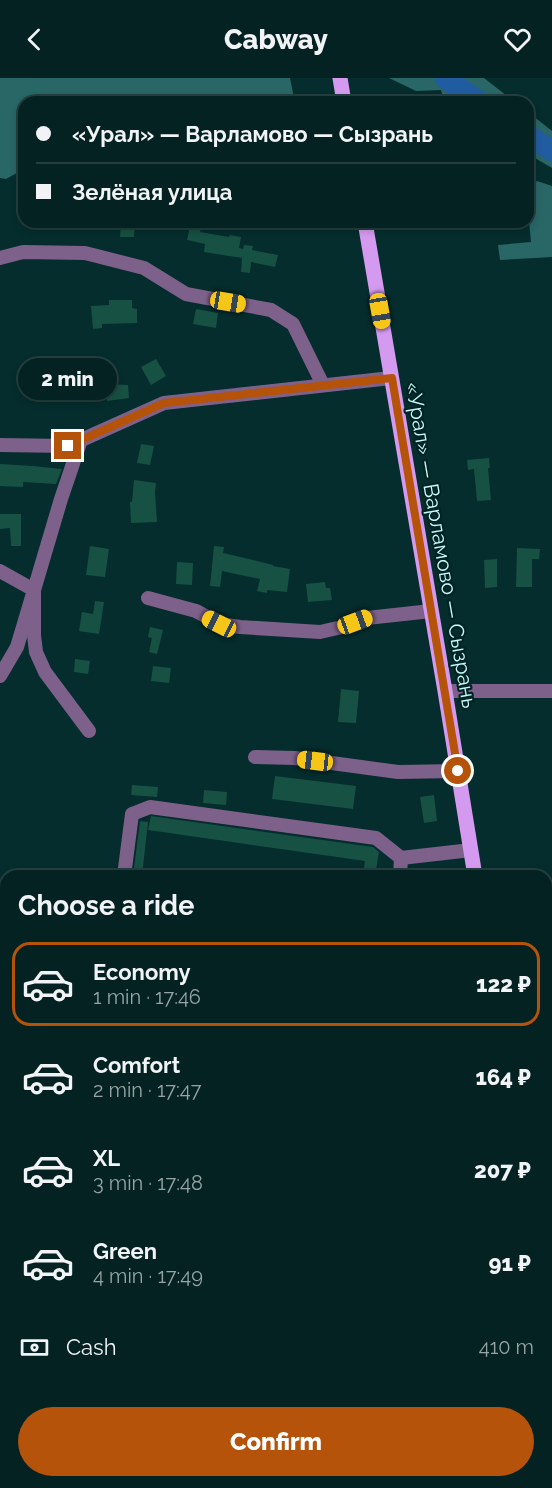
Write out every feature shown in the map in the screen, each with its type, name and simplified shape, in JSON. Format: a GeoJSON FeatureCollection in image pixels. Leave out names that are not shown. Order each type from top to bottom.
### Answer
{"type":"FeatureCollection","features":[{"type":"Feature","properties":{"kind":"main road"},"geometry":{"type":"LineString","coordinates":[[340,81],[343,96]]}},
{"type":"Feature","properties":{"kind":"main road","name":"«Урал» — Варламово — Сызрань"},"geometry":{"type":"LineString","coordinates":[[366,228],[474,870]]}},
{"type":"Feature","properties":{"kind":"street"},"geometry":{"type":"LineString","coordinates":[[0,258],[23,252],[85,253],[144,267],[186,294],[271,310],[293,324],[323,385]]}},
{"type":"Feature","properties":{"kind":"street"},"geometry":{"type":"LineString","coordinates":[[0,445],[68,446],[164,403],[392,378]]}},
{"type":"Feature","properties":{"kind":"street"},"geometry":{"type":"LineString","coordinates":[[0,676],[17,647],[81,440]]}},
{"type":"Feature","properties":{"kind":"street"},"geometry":{"type":"LineString","coordinates":[[0,570],[34,591]]}},
{"type":"Feature","properties":{"kind":"street"},"geometry":{"type":"LineString","coordinates":[[34,591],[36,652],[45,672],[89,731]]}},
{"type":"Feature","properties":{"kind":"street"},"geometry":{"type":"LineString","coordinates":[[148,598],[196,611],[219,624],[320,632],[367,618],[431,611]]}},
{"type":"Feature","properties":{"kind":"street"},"geometry":{"type":"LineString","coordinates":[[445,691],[552,691]]}},
{"type":"Feature","properties":{"kind":"street"},"geometry":{"type":"LineString","coordinates":[[255,757],[295,758],[398,772],[458,771]]}},
{"type":"Feature","properties":{"kind":"street"},"geometry":{"type":"LineString","coordinates":[[125,870],[132,814],[150,807],[376,838],[401,858],[471,850]]}},
{"type":"Feature","properties":{"kind":"street"},"geometry":{"type":"LineString","coordinates":[[400,870],[401,858]]}},
{"type":"Feature","properties":{"kind":"shaded area"},"geometry":{"type":"Polygon","coordinates":[[[0,78],[290,78],[294,96],[18,96],[18,172],[6,179],[0,178],[0,78]]]}},
{"type":"Feature","properties":{"kind":"shaded area"},"geometry":{"type":"Polygon","coordinates":[[[389,78],[484,78],[507,96],[442,96],[441,90],[416,91],[389,78]]]}},
{"type":"Feature","properties":{"kind":"shaded area"},"geometry":{"type":"Polygon","coordinates":[[[534,117],[552,131],[552,168],[534,158],[534,117]]]}},
{"type":"Feature","properties":{"kind":"shaded area"},"geometry":{"type":"Polygon","coordinates":[[[537,181],[552,186],[552,257],[500,260],[498,245],[531,242],[530,228],[534,228],[534,183],[537,181]]]}},
{"type":"Feature","properties":{"kind":"building"},"geometry":{"type":"Polygon","coordinates":[[[121,228],[135,228],[134,237],[120,237],[121,228]]]}},
{"type":"Feature","properties":{"kind":"building"},"geometry":{"type":"Polygon","coordinates":[[[190,228],[201,228],[200,232],[241,237],[239,248],[243,249],[244,245],[253,246],[252,250],[278,255],[275,267],[251,262],[250,273],[241,272],[242,258],[204,252],[205,244],[187,240],[190,228]]]}},
{"type":"Feature","properties":{"kind":"building"},"geometry":{"type":"Polygon","coordinates":[[[109,300],[132,300],[132,308],[137,309],[137,323],[102,324],[102,328],[93,329],[91,306],[109,305],[109,300]]]}},
{"type":"Feature","properties":{"kind":"building"},"geometry":{"type":"Polygon","coordinates":[[[196,309],[218,313],[216,328],[193,324],[196,309]]]}},
{"type":"Feature","properties":{"kind":"building"},"geometry":{"type":"Polygon","coordinates":[[[156,359],[166,376],[151,385],[141,367],[156,359]]]}},
{"type":"Feature","properties":{"kind":"building"},"geometry":{"type":"Polygon","coordinates":[[[31,376],[42,376],[41,384],[84,384],[84,402],[51,401],[51,394],[31,393],[31,376]]]}},
{"type":"Feature","properties":{"kind":"building"},"geometry":{"type":"Polygon","coordinates":[[[105,384],[128,385],[129,398],[107,401],[105,384]]]}},
{"type":"Feature","properties":{"kind":"building"},"geometry":{"type":"Polygon","coordinates":[[[141,444],[154,446],[150,465],[137,463],[141,444]]]}},
{"type":"Feature","properties":{"kind":"building"},"geometry":{"type":"Polygon","coordinates":[[[489,458],[491,500],[477,501],[474,469],[468,470],[467,460],[489,458]]]}},
{"type":"Feature","properties":{"kind":"building"},"geometry":{"type":"Polygon","coordinates":[[[0,464],[62,469],[56,484],[23,482],[23,487],[0,486],[0,464]]]}},
{"type":"Feature","properties":{"kind":"building"},"geometry":{"type":"Polygon","coordinates":[[[134,480],[156,483],[157,522],[131,523],[130,502],[132,502],[134,480]]]}},
{"type":"Feature","properties":{"kind":"building"},"geometry":{"type":"Polygon","coordinates":[[[0,514],[21,514],[21,546],[11,546],[10,528],[0,529],[0,514]]]}},
{"type":"Feature","properties":{"kind":"building"},"geometry":{"type":"Polygon","coordinates":[[[90,546],[109,549],[105,577],[86,575],[90,546]]]}},
{"type":"Feature","properties":{"kind":"building"},"geometry":{"type":"Polygon","coordinates":[[[214,546],[224,547],[223,553],[290,569],[287,592],[257,591],[260,579],[222,571],[220,587],[210,586],[214,546]]]}},
{"type":"Feature","properties":{"kind":"building"},"geometry":{"type":"Polygon","coordinates":[[[517,548],[540,549],[539,559],[532,559],[532,587],[516,587],[517,548]]]}},
{"type":"Feature","properties":{"kind":"building"},"geometry":{"type":"Polygon","coordinates":[[[497,559],[497,587],[485,588],[484,560],[497,559]]]}},
{"type":"Feature","properties":{"kind":"building"},"geometry":{"type":"Polygon","coordinates":[[[177,562],[193,563],[192,585],[176,584],[177,562]]]}},
{"type":"Feature","properties":{"kind":"building"},"geometry":{"type":"Polygon","coordinates":[[[325,582],[326,588],[330,588],[332,600],[308,602],[306,584],[325,582]]]}},
{"type":"Feature","properties":{"kind":"building"},"geometry":{"type":"Polygon","coordinates":[[[95,601],[104,602],[99,634],[79,631],[82,612],[93,614],[95,601]]]}},
{"type":"Feature","properties":{"kind":"building"},"geometry":{"type":"Polygon","coordinates":[[[150,627],[163,630],[157,654],[149,652],[152,638],[148,637],[150,627]]]}},
{"type":"Feature","properties":{"kind":"building"},"geometry":{"type":"Polygon","coordinates":[[[75,659],[90,661],[88,674],[74,672],[75,659]]]}},
{"type":"Feature","properties":{"kind":"building"},"geometry":{"type":"Polygon","coordinates":[[[153,666],[171,668],[169,683],[151,681],[153,666]]]}},
{"type":"Feature","properties":{"kind":"building"},"geometry":{"type":"Polygon","coordinates":[[[341,689],[359,691],[356,723],[338,722],[341,689]]]}},
{"type":"Feature","properties":{"kind":"building"},"geometry":{"type":"Polygon","coordinates":[[[275,776],[356,786],[353,809],[272,799],[275,776]]]}},
{"type":"Feature","properties":{"kind":"building"},"geometry":{"type":"Polygon","coordinates":[[[132,785],[158,787],[157,797],[131,795],[132,785]]]}},
{"type":"Feature","properties":{"kind":"building"},"geometry":{"type":"Polygon","coordinates":[[[204,790],[227,792],[226,805],[203,803],[204,790]]]}},
{"type":"Feature","properties":{"kind":"building"},"geometry":{"type":"Polygon","coordinates":[[[434,795],[437,821],[424,823],[420,797],[434,795]]]}},
{"type":"Feature","properties":{"kind":"building"},"geometry":{"type":"Polygon","coordinates":[[[151,816],[373,847],[379,852],[376,870],[364,870],[365,861],[148,830],[151,816]]]}},
{"type":"Feature","properties":{"kind":"building"},"geometry":{"type":"Polygon","coordinates":[[[140,821],[148,822],[143,870],[134,870],[140,821]]]}},
{"type":"Feature","properties":{"kind":"waterway"},"geometry":{"type":"LineString","coordinates":[[445,78],[471,96]]}},
{"type":"Feature","properties":{"kind":"waterway"},"geometry":{"type":"LineString","coordinates":[[534,139],[552,151]]}},
{"type":"Feature","properties":{"kind":"route"},"geometry":{"type":"LineString","coordinates":[[68,446],[164,403],[392,378],[458,771]]}}]}
